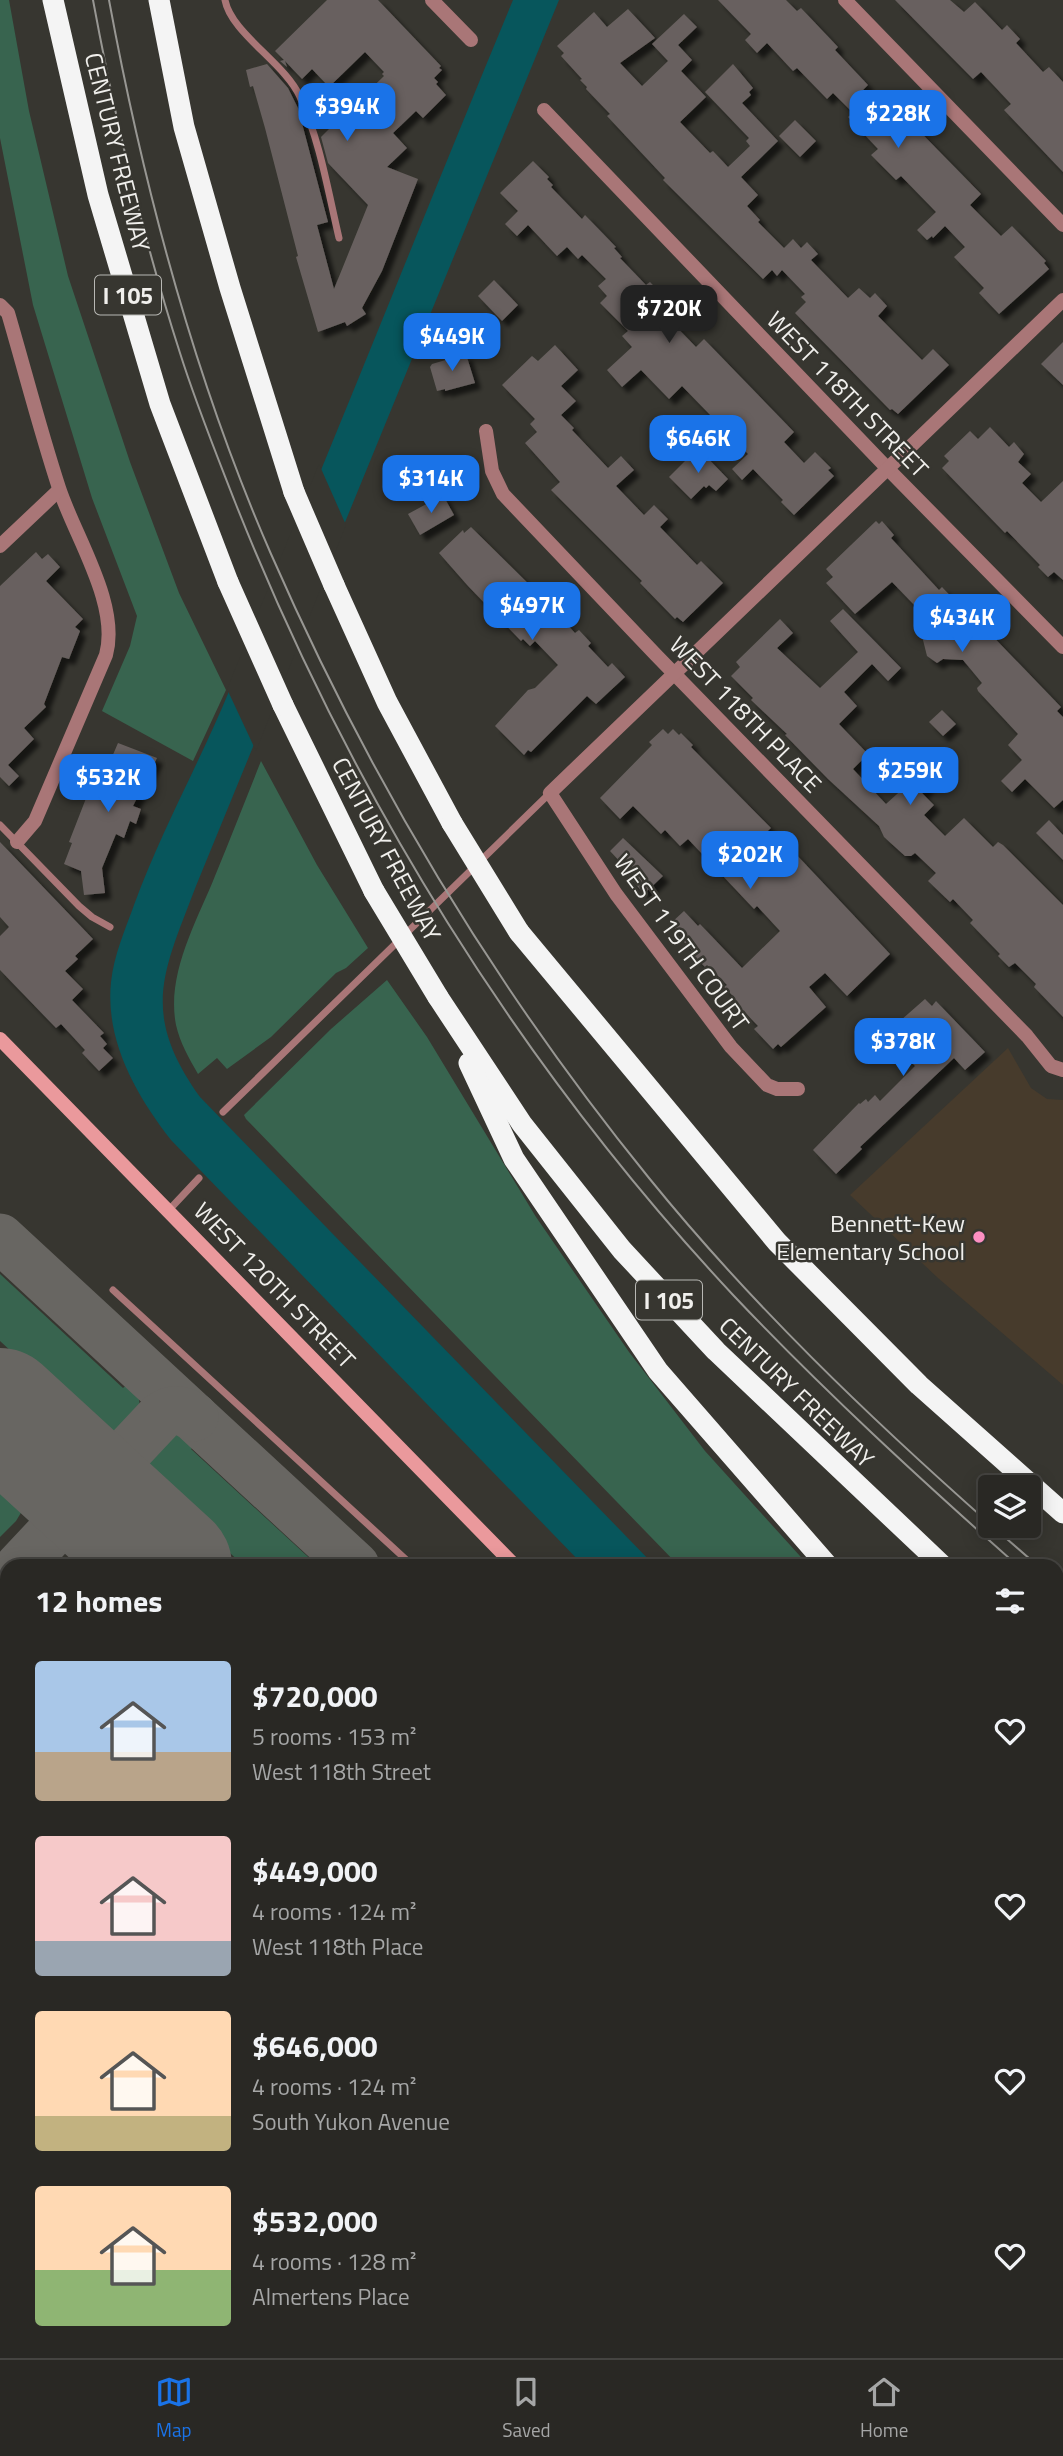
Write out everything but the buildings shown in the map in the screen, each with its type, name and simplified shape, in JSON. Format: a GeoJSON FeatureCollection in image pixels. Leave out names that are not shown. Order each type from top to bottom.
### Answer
{"type":"FeatureCollection","features":[{"type":"Feature","properties":{"kind":"highway","name":"CENTURY FREEWAY"},"geometry":{"type":"LineString","coordinates":[[53,0],[98,195],[160,404],[228,582],[374,891],[522,1124],[622,1250],[716,1351],[853,1484],[935,1559]]}},
{"type":"Feature","properties":{"kind":"highway"},"geometry":{"type":"LineString","coordinates":[[159,0],[188,141],[230,288],[294,492],[387,702],[452,823],[519,932],[777,1242],[919,1385],[1059,1508]]}},
{"type":"Feature","properties":{"kind":"highway"},"geometry":{"type":"LineString","coordinates":[[439,997],[514,1159],[651,1360],[822,1559]]}},
{"type":"Feature","properties":{"kind":"main road","name":"WEST 120TH STREET"},"geometry":{"type":"LineString","coordinates":[[0,1039],[508,1559]]}},
{"type":"Feature","properties":{"kind":"street"},"geometry":{"type":"LineString","coordinates":[[432,0],[471,40]]}},
{"type":"Feature","properties":{"kind":"street"},"geometry":{"type":"LineString","coordinates":[[845,0],[1063,225]]}},
{"type":"Feature","properties":{"kind":"street","name":"WEST 118TH STREET"},"geometry":{"type":"LineString","coordinates":[[544,110],[888,469],[1063,647]]}},
{"type":"Feature","properties":{"kind":"street"},"geometry":{"type":"LineString","coordinates":[[550,793],[1063,300]]}},
{"type":"Feature","properties":{"kind":"street"},"geometry":{"type":"LineString","coordinates":[[0,305],[8,313],[59,490],[105,603],[109,616],[110,641],[35,821],[17,842]]}},
{"type":"Feature","properties":{"kind":"street","name":"WEST 118TH PLACE"},"geometry":{"type":"LineString","coordinates":[[486,431],[492,471],[503,494],[1027,1035],[1051,1066],[1063,1070]]}},
{"type":"Feature","properties":{"kind":"street"},"geometry":{"type":"LineString","coordinates":[[0,546],[59,490]]}},
{"type":"Feature","properties":{"kind":"street","name":"WEST 119TH COURT"},"geometry":{"type":"LineString","coordinates":[[550,793],[616,894],[731,1047],[767,1085],[778,1089],[798,1090]]}},
{"type":"Feature","properties":{"kind":"lane"},"geometry":{"type":"LineString","coordinates":[[225,0],[238,24],[281,69],[300,96],[340,237]]}},
{"type":"Feature","properties":{"kind":"lane"},"geometry":{"type":"LineString","coordinates":[[223,1112],[550,793]]}},
{"type":"Feature","properties":{"kind":"lane"},"geometry":{"type":"LineString","coordinates":[[0,825],[79,906],[110,927]]}},
{"type":"Feature","properties":{"kind":"lane"},"geometry":{"type":"LineString","coordinates":[[168,1211],[200,1178]]}},
{"type":"Feature","properties":{"kind":"lane"},"geometry":{"type":"LineString","coordinates":[[113,1290],[405,1559]]}},
{"type":"Feature","properties":{"kind":"shaded area","name":"Bennett-Kew Elementary School"},"geometry":{"type":"Polygon","coordinates":[[[1008,1048],[1031,1088],[1047,1099],[1063,1100],[1063,1385],[938,1278],[850,1195],[1008,1048]]]}},
{"type":"Feature","properties":{"kind":"green space"},"geometry":{"type":"Polygon","coordinates":[[[0,0],[9,0],[29,111],[68,276],[130,462],[179,593],[226,690],[193,761],[102,711],[130,646],[137,616],[92,498],[33,305],[0,138],[0,0]]]}},
{"type":"Feature","properties":{"kind":"green space"},"geometry":{"type":"Polygon","coordinates":[[[261,761],[317,865],[368,948],[346,968],[336,973],[271,1037],[227,1069],[217,1058],[198,1074],[182,1044],[176,1025],[174,1006],[179,967],[261,761]]]}},
{"type":"Feature","properties":{"kind":"green space"},"geometry":{"type":"Polygon","coordinates":[[[387,980],[427,1037],[536,1217],[629,1352],[705,1451],[803,1559],[672,1559],[246,1119],[244,1115],[331,1029],[387,980]]]}},
{"type":"Feature","properties":{"kind":"green space"},"geometry":{"type":"Polygon","coordinates":[[[0,1274],[123,1388],[129,1383],[136,1391],[139,1399],[138,1414],[114,1441],[97,1442],[93,1439],[99,1432],[0,1341],[0,1274]]]}},
{"type":"Feature","properties":{"kind":"green space"},"geometry":{"type":"Polygon","coordinates":[[[175,1433],[196,1444],[191,1449],[310,1559],[236,1559],[151,1480],[143,1488],[138,1479],[139,1462],[150,1447],[175,1433]]]}},
{"type":"Feature","properties":{"kind":"green space"},"geometry":{"type":"Polygon","coordinates":[[[0,1483],[20,1503],[22,1511],[0,1537],[0,1483]]]}},
{"type":"Feature","properties":{"kind":"water"},"geometry":{"type":"Polygon","coordinates":[[[513,0],[559,0],[196,886],[167,969],[163,993],[164,1016],[169,1041],[200,1097],[648,1559],[577,1559],[171,1140],[135,1086],[118,1046],[110,1004],[112,972],[117,952],[168,823],[218,716],[513,0]]]}},
{"type":"Feature","properties":{"kind":"pier"},"geometry":{"type":"Polygon","coordinates":[[[319,464],[346,525],[256,751],[227,689],[319,464]]]}},
{"type":"Feature","properties":{"kind":"taxiway"},"geometry":{"type":"LineString","coordinates":[[0,1238],[347,1559]]}},
{"type":"Feature","properties":{"kind":"taxiway"},"geometry":{"type":"LineString","coordinates":[[27,1559],[160,1417],[177,1411],[194,1417]]}},
{"type":"Feature","properties":{"kind":"taxiway"},"geometry":{"type":"LineString","coordinates":[[55,1461],[64,1467],[91,1473],[108,1468],[124,1456]]}},
{"type":"Feature","properties":{"kind":"taxiway"},"geometry":{"type":"LineString","coordinates":[[60,1523],[83,1513],[105,1515],[121,1521]]}},
{"type":"Feature","properties":{"kind":"runway"},"geometry":{"type":"LineString","coordinates":[[0,1410],[162,1559]]}},
{"type":"Feature","properties":{"kind":"tram line"},"geometry":{"type":"LineString","coordinates":[[93,0],[120,134],[142,222],[193,391],[235,502],[281,611],[332,717],[387,821],[447,922],[512,1021],[582,1116],[656,1208],[734,1296],[803,1366],[1010,1559]]}},
{"type":"Feature","properties":{"kind":"tram line"},"geometry":{"type":"LineString","coordinates":[[109,0],[155,212],[174,282],[218,420],[271,554],[309,637],[393,800],[487,956],[592,1106],[649,1178],[728,1270],[812,1358],[978,1513]]}},
{"type":"Feature","properties":{"kind":"tram line"},"geometry":{"type":"LineString","coordinates":[[1006,1538],[1030,1559]]}},
{"type":"Feature","properties":{"kind":"place","name":"Bennett-Kew Elementary School"},"geometry":{"type":"Point","coordinates":[979,1237]}}]}
